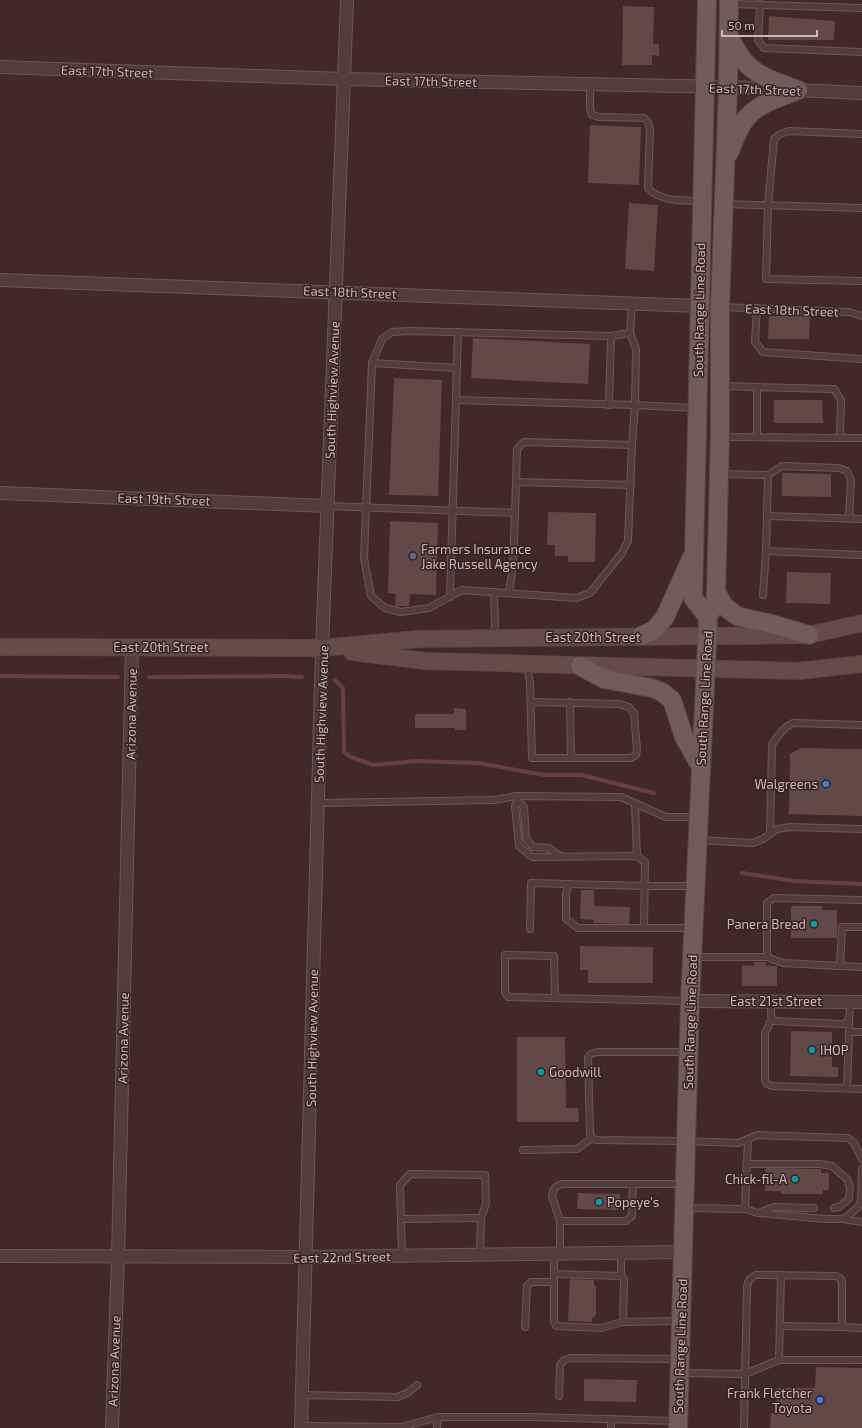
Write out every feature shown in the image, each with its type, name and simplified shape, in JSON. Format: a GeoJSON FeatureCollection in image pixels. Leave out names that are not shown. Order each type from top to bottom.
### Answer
{"type":"FeatureCollection","features":[{"type":"Feature","properties":{"kind":"main road","name":"South Range Line Road"},"geometry":{"type":"LineString","coordinates":[[678,1425],[688,1052],[707,636],[707,616],[693,598],[693,553],[707,0]]}},
{"type":"Feature","properties":{"kind":"main road","name":"South Range Line Road"},"geometry":{"type":"LineString","coordinates":[[707,616],[715,606],[716,592],[720,438],[720,307],[728,87],[729,2]]}},
{"type":"Feature","properties":{"kind":"main road"},"geometry":{"type":"LineString","coordinates":[[729,36],[742,60],[751,69],[767,78],[798,90]]}},
{"type":"Feature","properties":{"kind":"main road"},"geometry":{"type":"LineString","coordinates":[[725,162],[737,134],[748,115],[763,104],[798,90]]}},
{"type":"Feature","properties":{"kind":"main road"},"geometry":{"type":"LineString","coordinates":[[641,636],[654,630],[665,617],[693,553]]}},
{"type":"Feature","properties":{"kind":"main road"},"geometry":{"type":"LineString","coordinates":[[716,592],[724,606],[737,616],[776,625],[809,635]]}},
{"type":"Feature","properties":{"kind":"main road","name":"East 20th Street"},"geometry":{"type":"LineString","coordinates":[[0,647],[322,648],[418,639],[493,637],[809,635],[862,623]]}},
{"type":"Feature","properties":{"kind":"main road","name":"East 20th Street"},"geometry":{"type":"LineString","coordinates":[[322,648],[425,661],[580,666],[799,670],[862,664]]}},
{"type":"Feature","properties":{"kind":"main road"},"geometry":{"type":"LineString","coordinates":[[580,666],[604,679],[652,688],[662,692],[672,700],[684,737],[701,768]]}},
{"type":"Feature","properties":{"kind":"street","name":"South Highview Avenue"},"geometry":{"type":"LineString","coordinates":[[302,1427],[322,648],[347,0]]}},
{"type":"Feature","properties":{"kind":"street","name":"East 17th Street"},"geometry":{"type":"LineString","coordinates":[[0,67],[344,78],[728,87],[862,93]]}},
{"type":"Feature","properties":{"kind":"street","name":"East 18th Street"},"geometry":{"type":"LineString","coordinates":[[0,280],[700,306]]}},
{"type":"Feature","properties":{"kind":"street","name":"East 19th Street"},"geometry":{"type":"LineString","coordinates":[[0,493],[327,506]]}},
{"type":"Feature","properties":{"kind":"street","name":"Arizona Avenue"},"geometry":{"type":"LineString","coordinates":[[112,1428],[118,1256],[132,647]]}},
{"type":"Feature","properties":{"kind":"street","name":"East 21st Street"},"geometry":{"type":"LineString","coordinates":[[690,1001],[862,1002]]}},
{"type":"Feature","properties":{"kind":"street","name":"East 22nd Street"},"geometry":{"type":"LineString","coordinates":[[0,1256],[306,1257],[683,1252]]}},
{"type":"Feature","properties":{"kind":"lane"},"geometry":{"type":"LineString","coordinates":[[729,2],[862,8]]}},
{"type":"Feature","properties":{"kind":"lane"},"geometry":{"type":"LineString","coordinates":[[760,4],[758,40],[764,48],[862,52]]}},
{"type":"Feature","properties":{"kind":"lane"},"geometry":{"type":"LineString","coordinates":[[590,84],[590,108],[592,115],[599,117],[644,118],[648,122],[650,130],[648,188],[652,193],[670,199],[702,201]]}},
{"type":"Feature","properties":{"kind":"lane"},"geometry":{"type":"LineString","coordinates":[[862,134],[789,130],[780,134],[774,139],[768,205],[766,279],[862,281]]}},
{"type":"Feature","properties":{"kind":"lane"},"geometry":{"type":"LineString","coordinates":[[723,204],[862,208]]}},
{"type":"Feature","properties":{"kind":"lane"},"geometry":{"type":"LineString","coordinates":[[630,333],[611,336],[409,331],[392,332],[382,340],[372,363],[364,558],[371,596],[385,608],[401,612],[429,608],[462,590],[576,598],[590,593],[622,553],[628,541],[635,405],[636,348],[630,333],[632,304]]}},
{"type":"Feature","properties":{"kind":"lane","name":"East 18th Street"},"geometry":{"type":"LineString","coordinates":[[720,307],[849,312],[862,316]]}},
{"type":"Feature","properties":{"kind":"lane"},"geometry":{"type":"LineString","coordinates":[[757,308],[755,342],[763,352],[862,359]]}},
{"type":"Feature","properties":{"kind":"lane"},"geometry":{"type":"LineString","coordinates":[[450,597],[458,332]]}},
{"type":"Feature","properties":{"kind":"lane"},"geometry":{"type":"LineString","coordinates":[[608,404],[611,336]]}},
{"type":"Feature","properties":{"kind":"lane"},"geometry":{"type":"LineString","coordinates":[[372,363],[456,368]]}},
{"type":"Feature","properties":{"kind":"lane"},"geometry":{"type":"LineString","coordinates":[[720,386],[834,389],[841,400],[840,438]]}},
{"type":"Feature","properties":{"kind":"lane"},"geometry":{"type":"LineString","coordinates":[[758,387],[758,437]]}},
{"type":"Feature","properties":{"kind":"lane"},"geometry":{"type":"LineString","coordinates":[[456,400],[697,408]]}},
{"type":"Feature","properties":{"kind":"lane"},"geometry":{"type":"LineString","coordinates":[[720,438],[862,438]]}},
{"type":"Feature","properties":{"kind":"lane"},"geometry":{"type":"LineString","coordinates":[[509,593],[513,564],[517,449],[524,442],[632,445]]}},
{"type":"Feature","properties":{"kind":"lane"},"geometry":{"type":"LineString","coordinates":[[719,474],[768,475],[782,466],[839,468],[847,471],[851,480],[849,519]]}},
{"type":"Feature","properties":{"kind":"lane"},"geometry":{"type":"LineString","coordinates":[[763,595],[768,475]]}},
{"type":"Feature","properties":{"kind":"lane"},"geometry":{"type":"LineString","coordinates":[[516,482],[630,485]]}},
{"type":"Feature","properties":{"kind":"lane"},"geometry":{"type":"LineString","coordinates":[[327,506],[515,513]]}},
{"type":"Feature","properties":{"kind":"lane"},"geometry":{"type":"LineString","coordinates":[[767,516],[862,519]]}},
{"type":"Feature","properties":{"kind":"lane"},"geometry":{"type":"LineString","coordinates":[[766,551],[862,555]]}},
{"type":"Feature","properties":{"kind":"lane"},"geometry":{"type":"LineString","coordinates":[[493,637],[494,592]]}},
{"type":"Feature","properties":{"kind":"lane"},"geometry":{"type":"LineString","coordinates":[[528,664],[531,702],[532,758],[631,758],[636,755],[637,750],[634,713],[629,708],[619,704],[531,702]]}},
{"type":"Feature","properties":{"kind":"lane"},"geometry":{"type":"LineString","coordinates":[[570,702],[571,758]]}},
{"type":"Feature","properties":{"kind":"lane"},"geometry":{"type":"LineString","coordinates":[[770,834],[772,745],[775,739],[788,725],[793,723],[862,725]]}},
{"type":"Feature","properties":{"kind":"lane"},"geometry":{"type":"LineString","coordinates":[[318,803],[621,797],[666,817],[699,817]]}},
{"type":"Feature","properties":{"kind":"lane"},"geometry":{"type":"LineString","coordinates":[[517,798],[515,806],[519,846],[532,857],[637,856],[645,862],[644,927]]}},
{"type":"Feature","properties":{"kind":"lane"},"geometry":{"type":"LineString","coordinates":[[517,798],[524,807],[526,839],[533,847],[548,848],[560,856]]}},
{"type":"Feature","properties":{"kind":"lane"},"geometry":{"type":"LineString","coordinates":[[635,804],[637,856]]}},
{"type":"Feature","properties":{"kind":"lane"},"geometry":{"type":"LineString","coordinates":[[698,840],[753,843],[763,839],[777,829],[862,828]]}},
{"type":"Feature","properties":{"kind":"lane"},"geometry":{"type":"LineString","coordinates":[[530,929],[531,883],[695,886]]}},
{"type":"Feature","properties":{"kind":"lane"},"geometry":{"type":"LineString","coordinates":[[568,884],[566,895],[566,919],[578,928],[693,928]]}},
{"type":"Feature","properties":{"kind":"lane"},"geometry":{"type":"LineString","coordinates":[[767,957],[767,903],[774,898],[862,900]]}},
{"type":"Feature","properties":{"kind":"lane"},"geometry":{"type":"LineString","coordinates":[[840,966],[842,927],[862,927]]}},
{"type":"Feature","properties":{"kind":"lane"},"geometry":{"type":"LineString","coordinates":[[555,998],[554,956],[505,955],[505,992],[508,997],[690,1001]]}},
{"type":"Feature","properties":{"kind":"lane"},"geometry":{"type":"LineString","coordinates":[[692,957],[767,957],[783,963],[862,967]]}},
{"type":"Feature","properties":{"kind":"lane"},"geometry":{"type":"LineString","coordinates":[[771,1001],[772,1019],[765,1033],[765,1080],[767,1084],[772,1086],[862,1089]]}},
{"type":"Feature","properties":{"kind":"lane"},"geometry":{"type":"LineString","coordinates":[[847,1088],[850,1002]]}},
{"type":"Feature","properties":{"kind":"lane"},"geometry":{"type":"LineString","coordinates":[[772,1019],[775,1021],[843,1024],[849,1019]]}},
{"type":"Feature","properties":{"kind":"lane"},"geometry":{"type":"LineString","coordinates":[[849,1032],[862,1032]]}},
{"type":"Feature","properties":{"kind":"lane"},"geometry":{"type":"LineString","coordinates":[[688,1052],[597,1052],[591,1054],[588,1057],[590,1134],[592,1138],[596,1140],[738,1143],[757,1135],[848,1138],[851,1140],[862,1159]]}},
{"type":"Feature","properties":{"kind":"lane"},"geometry":{"type":"LineString","coordinates":[[523,1150],[577,1149],[592,1138]]}},
{"type":"Feature","properties":{"kind":"lane"},"geometry":{"type":"LineString","coordinates":[[744,1209],[748,1139]]}},
{"type":"Feature","properties":{"kind":"lane"},"geometry":{"type":"LineString","coordinates":[[746,1164],[820,1164],[832,1166],[847,1179],[850,1187],[849,1199],[839,1207],[834,1208]]}},
{"type":"Feature","properties":{"kind":"lane"},"geometry":{"type":"LineString","coordinates":[[842,1218],[848,1216],[858,1207],[861,1201],[862,1169]]}},
{"type":"Feature","properties":{"kind":"lane"},"geometry":{"type":"LineString","coordinates":[[402,1256],[400,1185],[410,1174],[485,1175],[486,1204],[481,1218],[480,1255]]}},
{"type":"Feature","properties":{"kind":"lane"},"geometry":{"type":"LineString","coordinates":[[681,1321],[623,1322],[602,1328],[556,1326],[554,1322],[554,1274],[560,1221],[552,1196],[556,1187],[561,1184],[685,1184]]}},
{"type":"Feature","properties":{"kind":"lane"},"geometry":{"type":"LineString","coordinates":[[560,1221],[626,1221],[632,1216],[633,1184]]}},
{"type":"Feature","properties":{"kind":"lane"},"geometry":{"type":"LineString","coordinates":[[758,1213],[774,1207],[814,1208]]}},
{"type":"Feature","properties":{"kind":"lane"},"geometry":{"type":"LineString","coordinates":[[684,1208],[744,1209],[758,1213],[825,1219],[842,1218],[862,1222]]}},
{"type":"Feature","properties":{"kind":"lane"},"geometry":{"type":"LineString","coordinates":[[401,1219],[481,1218]]}},
{"type":"Feature","properties":{"kind":"lane"},"geometry":{"type":"LineString","coordinates":[[621,1253],[622,1276],[624,1279],[623,1322]]}},
{"type":"Feature","properties":{"kind":"lane"},"geometry":{"type":"LineString","coordinates":[[554,1274],[622,1276]]}},
{"type":"Feature","properties":{"kind":"lane"},"geometry":{"type":"LineString","coordinates":[[744,1428],[748,1281],[756,1275],[836,1276],[840,1278],[842,1283],[842,1327]]}},
{"type":"Feature","properties":{"kind":"lane"},"geometry":{"type":"LineString","coordinates":[[779,1360],[781,1275]]}},
{"type":"Feature","properties":{"kind":"lane"},"geometry":{"type":"LineString","coordinates":[[525,1327],[527,1286],[531,1282],[554,1282]]}},
{"type":"Feature","properties":{"kind":"lane"},"geometry":{"type":"LineString","coordinates":[[780,1326],[862,1328]]}},
{"type":"Feature","properties":{"kind":"lane"},"geometry":{"type":"LineString","coordinates":[[559,1396],[560,1365],[564,1360],[571,1358],[680,1366],[745,1374],[779,1360],[862,1360]]}},
{"type":"Feature","properties":{"kind":"lane"},"geometry":{"type":"LineString","coordinates":[[302,1395],[398,1397],[409,1392],[417,1385]]}},
{"type":"Feature","properties":{"kind":"lane"},"geometry":{"type":"LineString","coordinates":[[302,1427],[401,1427],[438,1417],[611,1419],[678,1425]]}},
{"type":"Feature","properties":{"kind":"lane"},"geometry":{"type":"LineString","coordinates":[[437,1428],[438,1417]]}},
{"type":"Feature","properties":{"kind":"lane"},"geometry":{"type":"LineString","coordinates":[[611,1419],[611,1428]]}},
{"type":"Feature","properties":{"kind":"building"},"geometry":{"type":"Polygon","coordinates":[[[623,6],[654,7],[653,44],[659,44],[659,56],[652,55],[652,65],[622,65],[623,6]]]}},
{"type":"Feature","properties":{"kind":"building"},"geometry":{"type":"Polygon","coordinates":[[[769,16],[835,21],[834,40],[768,40],[769,16]]]}},
{"type":"Feature","properties":{"kind":"building"},"geometry":{"type":"Polygon","coordinates":[[[590,125],[641,127],[639,185],[588,183],[590,125]]]}},
{"type":"Feature","properties":{"kind":"building"},"geometry":{"type":"Polygon","coordinates":[[[629,203],[658,205],[654,271],[625,269],[629,203]]]}},
{"type":"Feature","properties":{"kind":"building"},"geometry":{"type":"Polygon","coordinates":[[[769,316],[810,316],[809,339],[768,339],[769,316]]]}},
{"type":"Feature","properties":{"kind":"building"},"geometry":{"type":"Polygon","coordinates":[[[473,338],[590,344],[588,384],[471,378],[473,338]]]}},
{"type":"Feature","properties":{"kind":"building"},"geometry":{"type":"Polygon","coordinates":[[[394,378],[442,380],[438,496],[389,495],[394,378]]]}},
{"type":"Feature","properties":{"kind":"building"},"geometry":{"type":"Polygon","coordinates":[[[774,400],[822,400],[823,423],[774,423],[774,400]]]}},
{"type":"Feature","properties":{"kind":"building"},"geometry":{"type":"Polygon","coordinates":[[[782,473],[831,474],[831,497],[782,496],[782,473]]]}},
{"type":"Feature","properties":{"kind":"building"},"geometry":{"type":"Polygon","coordinates":[[[548,512],[596,513],[595,562],[568,562],[568,556],[555,556],[555,545],[547,545],[548,512]]]}},
{"type":"Feature","properties":{"kind":"building"},"geometry":{"type":"Polygon","coordinates":[[[390,521],[438,523],[436,595],[410,594],[409,606],[395,606],[396,594],[388,593],[390,521]]]}},
{"type":"Feature","properties":{"kind":"building"},"geometry":{"type":"Polygon","coordinates":[[[787,572],[831,573],[830,604],[786,603],[787,572]]]}},
{"type":"Feature","properties":{"kind":"building"},"geometry":{"type":"Polygon","coordinates":[[[454,708],[466,709],[466,730],[455,730],[455,728],[415,728],[415,714],[454,714],[454,708]]]}},
{"type":"Feature","properties":{"kind":"building","name":"Walgreens"},"geometry":{"type":"Polygon","coordinates":[[[801,748],[862,749],[862,816],[789,814],[790,754],[801,748]]]}},
{"type":"Feature","properties":{"kind":"building"},"geometry":{"type":"Polygon","coordinates":[[[581,890],[594,890],[594,906],[630,907],[629,924],[594,923],[594,920],[580,919],[581,890]]]}},
{"type":"Feature","properties":{"kind":"building","name":"Panera Bread"},"geometry":{"type":"Polygon","coordinates":[[[791,906],[822,906],[822,910],[837,910],[837,938],[791,938],[791,906]]]}},
{"type":"Feature","properties":{"kind":"building"},"geometry":{"type":"Polygon","coordinates":[[[580,946],[653,947],[653,983],[588,983],[588,970],[580,970],[580,946]]]}},
{"type":"Feature","properties":{"kind":"building"},"geometry":{"type":"Polygon","coordinates":[[[754,962],[766,962],[766,966],[777,966],[777,986],[742,986],[742,965],[754,966],[754,962]]]}},
{"type":"Feature","properties":{"kind":"building","name":"IHOP"},"geometry":{"type":"Polygon","coordinates":[[[791,1031],[832,1032],[832,1067],[838,1067],[838,1077],[790,1076],[791,1031]]]}},
{"type":"Feature","properties":{"kind":"building","name":"Goodwill"},"geometry":{"type":"Polygon","coordinates":[[[517,1037],[565,1037],[566,1108],[578,1108],[579,1122],[517,1122],[517,1037]]]}},
{"type":"Feature","properties":{"kind":"building","name":"Chick-fil-A"},"geometry":{"type":"Polygon","coordinates":[[[766,1168],[821,1169],[821,1173],[829,1173],[829,1190],[823,1190],[823,1194],[781,1194],[781,1191],[765,1191],[765,1184],[761,1184],[761,1174],[765,1174],[766,1168]]]}},
{"type":"Feature","properties":{"kind":"building","name":"Popeye's"},"geometry":{"type":"Polygon","coordinates":[[[578,1193],[620,1194],[619,1210],[577,1209],[578,1193]]]}},
{"type":"Feature","properties":{"kind":"building"},"geometry":{"type":"Polygon","coordinates":[[[570,1279],[594,1280],[594,1285],[596,1287],[596,1315],[592,1318],[592,1322],[568,1321],[570,1279]]]}},
{"type":"Feature","properties":{"kind":"building","name":"Frank Fletcher Toyota"},"geometry":{"type":"Polygon","coordinates":[[[816,1367],[862,1368],[862,1428],[770,1428],[771,1413],[777,1413],[777,1388],[815,1388],[816,1367]]]}},
{"type":"Feature","properties":{"kind":"building"},"geometry":{"type":"Polygon","coordinates":[[[584,1379],[637,1380],[636,1402],[584,1401],[584,1379]]]}},
{"type":"Feature","properties":{"kind":"waterway"},"geometry":{"type":"LineString","coordinates":[[0,676],[118,677]]}},
{"type":"Feature","properties":{"kind":"waterway"},"geometry":{"type":"LineString","coordinates":[[149,677],[302,677]]}},
{"type":"Feature","properties":{"kind":"waterway"},"geometry":{"type":"LineString","coordinates":[[335,680],[343,688],[344,752],[351,757],[373,765],[417,761],[478,763],[544,775],[582,775],[654,793]]}},
{"type":"Feature","properties":{"kind":"waterway"},"geometry":{"type":"LineString","coordinates":[[742,873],[794,881],[862,884]]}},
{"type":"Feature","properties":{"kind":"place","name":"Farmers Insurance Jake Russell Agency"},"geometry":{"type":"Point","coordinates":[413,556]}},
{"type":"Feature","properties":{"kind":"place","name":"Walgreens"},"geometry":{"type":"Point","coordinates":[826,784]}},
{"type":"Feature","properties":{"kind":"place","name":"Panera Bread"},"geometry":{"type":"Point","coordinates":[814,924]}},
{"type":"Feature","properties":{"kind":"place","name":"IHOP"},"geometry":{"type":"Point","coordinates":[812,1050]}},
{"type":"Feature","properties":{"kind":"place","name":"Goodwill"},"geometry":{"type":"Point","coordinates":[541,1072]}},
{"type":"Feature","properties":{"kind":"place","name":"Chick-fil-A"},"geometry":{"type":"Point","coordinates":[795,1179]}},
{"type":"Feature","properties":{"kind":"place","name":"Popeye's"},"geometry":{"type":"Point","coordinates":[599,1202]}},
{"type":"Feature","properties":{"kind":"place","name":"Frank Fletcher Toyota"},"geometry":{"type":"Point","coordinates":[820,1400]}}]}
